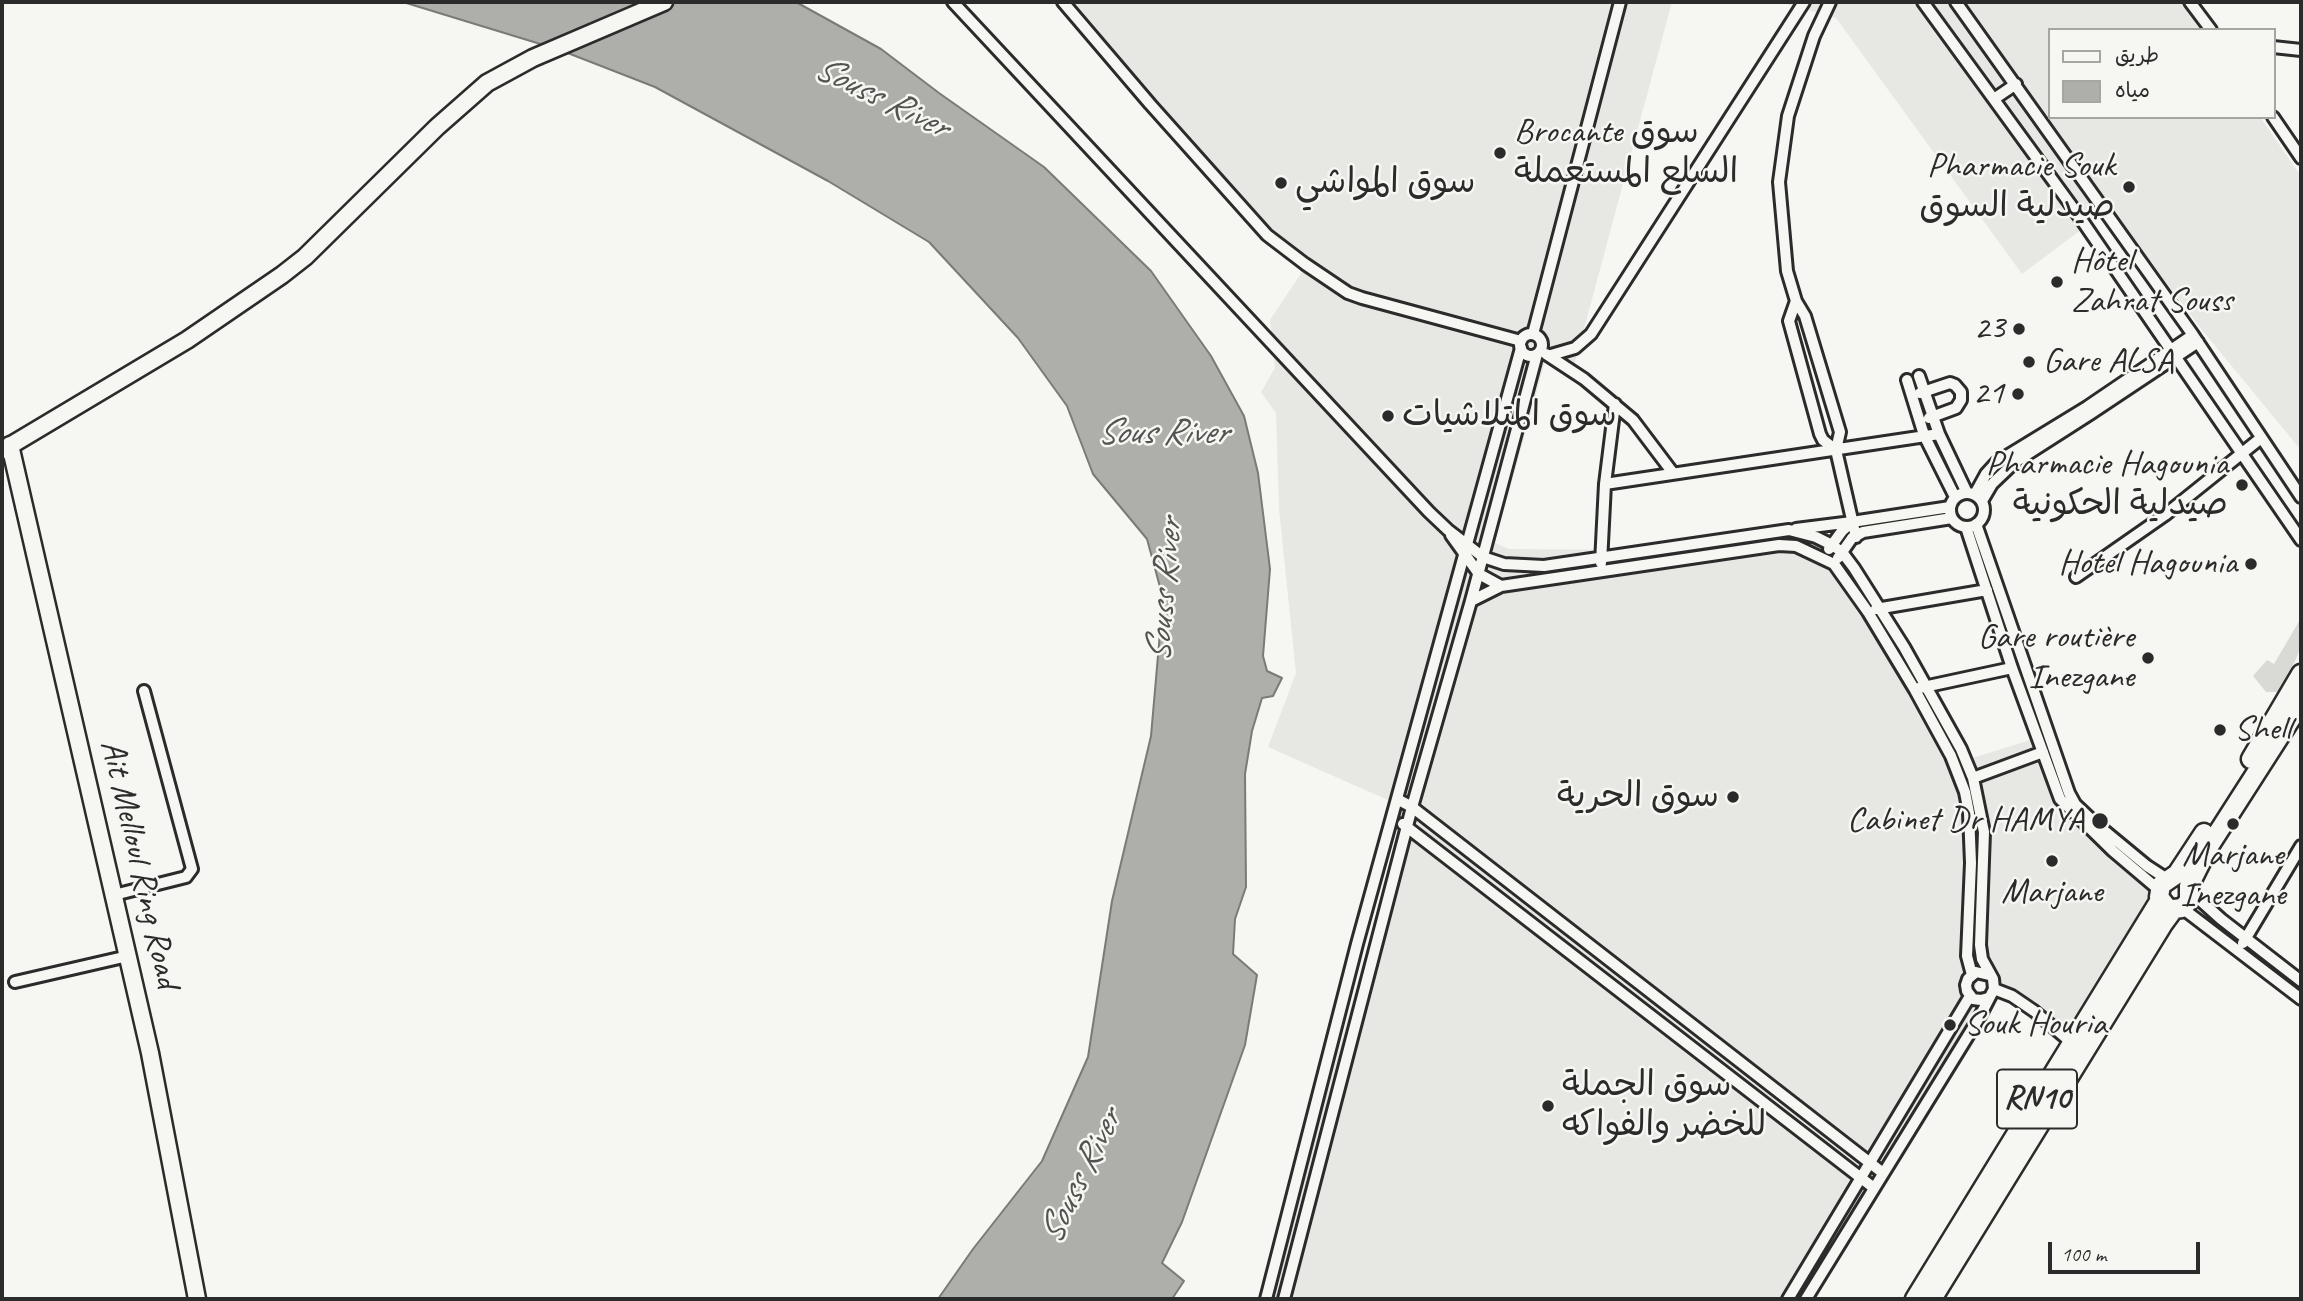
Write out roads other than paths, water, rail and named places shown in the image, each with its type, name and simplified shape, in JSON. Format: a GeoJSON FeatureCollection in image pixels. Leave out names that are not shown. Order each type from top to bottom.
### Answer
{"type":"FeatureCollection","features":[{"type":"Feature","properties":{"kind":"main road","name":"RN10"},"geometry":{"type":"LineString","coordinates":[[1932,1299],[2175,893],[2230,792],[2301,674]]}},
{"type":"Feature","properties":{"kind":"main road","name":"RN10"},"geometry":{"type":"LineString","coordinates":[[1915,1299],[2072,1043],[2208,848],[2301,703]]}},
{"type":"Feature","properties":{"kind":"street"},"geometry":{"type":"LineString","coordinates":[[6,448],[192,336],[282,275],[305,257],[437,127],[487,83],[533,58],[664,2]]}},
{"type":"Feature","properties":{"kind":"street"},"geometry":{"type":"LineString","coordinates":[[953,2],[1448,530],[1483,557],[1503,564],[1602,564],[1779,545],[1796,546],[1829,560],[1874,610]]}},
{"type":"Feature","properties":{"kind":"street"},"geometry":{"type":"LineString","coordinates":[[1063,2],[1267,235],[1305,264],[1348,293],[1521,345],[1528,355],[1574,348],[1591,334],[1804,2]]}},
{"type":"Feature","properties":{"kind":"street"},"geometry":{"type":"LineString","coordinates":[[1533,334],[1620,2]]}},
{"type":"Feature","properties":{"kind":"street"},"geometry":{"type":"LineString","coordinates":[[1830,2],[1814,36],[1788,116],[1779,182],[1787,271],[1796,301],[1805,316],[1840,432],[1836,450],[1856,537]]}},
{"type":"Feature","properties":{"kind":"street"},"geometry":{"type":"LineString","coordinates":[[1923,2],[2081,219],[2301,540]]}},
{"type":"Feature","properties":{"kind":"street"},"geometry":{"type":"LineString","coordinates":[[1956,2],[2195,338],[2301,497]]}},
{"type":"Feature","properties":{"kind":"street"},"geometry":{"type":"LineString","coordinates":[[2190,2],[2210,28]]}},
{"type":"Feature","properties":{"kind":"street"},"geometry":{"type":"LineString","coordinates":[[2275,47],[2301,50]]}},
{"type":"Feature","properties":{"kind":"street"},"geometry":{"type":"LineString","coordinates":[[1994,99],[2016,84]]}},
{"type":"Feature","properties":{"kind":"street"},"geometry":{"type":"LineString","coordinates":[[2274,119],[2301,158]]}},
{"type":"Feature","properties":{"kind":"street"},"geometry":{"type":"LineString","coordinates":[[1796,301],[1789,321],[1821,435],[1823,440],[1836,450]]}},
{"type":"Feature","properties":{"kind":"street"},"geometry":{"type":"LineString","coordinates":[[1266,1299],[1392,817],[1469,545],[1521,345],[1526,335],[1533,334],[1541,341],[1542,353],[1412,807],[1284,1299]]}},
{"type":"Feature","properties":{"kind":"street"},"geometry":{"type":"LineString","coordinates":[[1829,560],[1842,552],[1856,537],[1870,530],[1953,508],[1975,496],[2015,462],[2195,338]]}},
{"type":"Feature","properties":{"kind":"street"},"geometry":{"type":"LineString","coordinates":[[1542,353],[1615,404],[1633,420],[1672,473]]}},
{"type":"Feature","properties":{"kind":"street"},"geometry":{"type":"LineString","coordinates":[[1919,376],[1939,434],[1983,515],[1971,525]]}},
{"type":"Feature","properties":{"kind":"street"},"geometry":{"type":"LineString","coordinates":[[1907,380],[1924,435],[1953,508],[1971,525],[2071,799],[2238,950],[2301,999]]}},
{"type":"Feature","properties":{"kind":"street"},"geometry":{"type":"LineString","coordinates":[[1912,396],[1950,383],[1961,392],[1960,404],[1956,408],[1920,421]]}},
{"type":"Feature","properties":{"kind":"street"},"geometry":{"type":"LineString","coordinates":[[1602,564],[1605,484],[1615,404]]}},
{"type":"Feature","properties":{"kind":"street"},"geometry":{"type":"LineString","coordinates":[[1605,484],[1939,434]]}},
{"type":"Feature","properties":{"kind":"street"},"geometry":{"type":"LineString","coordinates":[[2076,577],[2165,514],[2261,438]]}},
{"type":"Feature","properties":{"kind":"street","name":"Ait Melloul Ring Road"},"geometry":{"type":"LineString","coordinates":[[6,448],[128,956],[170,1149],[197,1299]]}},
{"type":"Feature","properties":{"kind":"street"},"geometry":{"type":"LineString","coordinates":[[1471,601],[1501,586],[1602,564],[1789,530],[1953,508]]}},
{"type":"Feature","properties":{"kind":"street"},"geometry":{"type":"LineString","coordinates":[[1829,560],[1832,545],[1852,522]]}},
{"type":"Feature","properties":{"kind":"street"},"geometry":{"type":"LineString","coordinates":[[1971,525],[1987,590],[2012,668],[2064,805],[2113,851],[2175,893],[2221,919],[2301,981]]}},
{"type":"Feature","properties":{"kind":"street"},"geometry":{"type":"LineString","coordinates":[[1448,530],[1465,558],[1479,574],[1501,586]]}},
{"type":"Feature","properties":{"kind":"street"},"geometry":{"type":"LineString","coordinates":[[1789,530],[1816,537],[1842,552],[1920,688],[1961,749],[1973,778],[1984,832],[1980,945],[1989,975],[1993,979],[1991,993],[1979,1018],[1806,1299]]}},
{"type":"Feature","properties":{"kind":"street"},"geometry":{"type":"LineString","coordinates":[[1874,610],[1987,590]]}},
{"type":"Feature","properties":{"kind":"street"},"geometry":{"type":"LineString","coordinates":[[1920,688],[2012,668]]}},
{"type":"Feature","properties":{"kind":"street"},"geometry":{"type":"LineString","coordinates":[[1920,688],[1965,792],[1969,813],[1971,863],[1967,956],[1972,975]]}},
{"type":"Feature","properties":{"kind":"street"},"geometry":{"type":"LineString","coordinates":[[114,895],[186,877],[192,869],[144,691]]}},
{"type":"Feature","properties":{"kind":"street"},"geometry":{"type":"LineString","coordinates":[[1973,778],[2043,752]]}},
{"type":"Feature","properties":{"kind":"street"},"geometry":{"type":"LineString","coordinates":[[1397,799],[1412,807],[1883,1173]]}},
{"type":"Feature","properties":{"kind":"street"},"geometry":{"type":"LineString","coordinates":[[1392,817],[1874,1188]]}},
{"type":"Feature","properties":{"kind":"street"},"geometry":{"type":"LineString","coordinates":[[2238,950],[2301,846]]}},
{"type":"Feature","properties":{"kind":"street"},"geometry":{"type":"LineString","coordinates":[[15,982],[128,956]]}},
{"type":"Feature","properties":{"kind":"street"},"geometry":{"type":"LineString","coordinates":[[1970,996],[1966,985],[1972,975],[1981,972],[1989,975]]}},
{"type":"Feature","properties":{"kind":"street"},"geometry":{"type":"LineString","coordinates":[[1970,996],[1981,1000],[1991,993],[2012,996],[2072,1043]]}},
{"type":"Feature","properties":{"kind":"street"},"geometry":{"type":"LineString","coordinates":[[1787,1299],[1970,996]]}},
{"type":"Feature","properties":{"kind":"street"},"geometry":{"type":"LineString","coordinates":[[1689,1045],[1704,1035]]}},
{"type":"Feature","properties":{"kind":"street"},"geometry":{"type":"LineString","coordinates":[[1700,1053],[1704,1035]]}},
{"type":"Feature","properties":{"kind":"water","name":"Sous River"},"geometry":{"type":"Polygon","coordinates":[[[403,2],[796,2],[881,49],[1044,167],[1151,271],[1211,356],[1244,416],[1258,473],[1270,569],[1263,656],[1267,671],[1282,678],[1273,696],[1262,698],[1252,731],[1245,774],[1246,887],[1235,919],[1233,954],[1257,975],[1245,1045],[1182,1222],[1162,1263],[1184,1281],[1172,1299],[938,1299],[973,1249],[1042,1161],[1088,1057],[1112,901],[1151,736],[1163,598],[1147,539],[1093,474],[1067,406],[1018,338],[929,242],[828,181],[655,87],[560,50],[403,2]]]}},
{"type":"Feature","properties":{"kind":"place","name":"Brocante سوق السلع المستعملة"},"geometry":{"type":"Point","coordinates":[1500,153]}},
{"type":"Feature","properties":{"kind":"place","name":"سوق المواشي"},"geometry":{"type":"Point","coordinates":[1281,183]}},
{"type":"Feature","properties":{"kind":"place","name":"Pharmacie Souk صيدلية السوق"},"geometry":{"type":"Point","coordinates":[2129,187]}},
{"type":"Feature","properties":{"kind":"place","name":"Hôtel Zahrat Souss"},"geometry":{"type":"Point","coordinates":[2057,282]}},
{"type":"Feature","properties":{"kind":"place","name":"23"},"geometry":{"type":"Point","coordinates":[2019,329]}},
{"type":"Feature","properties":{"kind":"place","name":"Gare ALSA"},"geometry":{"type":"Point","coordinates":[2029,362]}},
{"type":"Feature","properties":{"kind":"place","name":"21"},"geometry":{"type":"Point","coordinates":[2018,394]}},
{"type":"Feature","properties":{"kind":"place","name":"سوق المتلاشيات"},"geometry":{"type":"Point","coordinates":[1388,416]}},
{"type":"Feature","properties":{"kind":"place","name":"Pharmacie Hagounia صيدلية الحكونية"},"geometry":{"type":"Point","coordinates":[2242,485]}},
{"type":"Feature","properties":{"kind":"place","name":"Hotel Hagounia"},"geometry":{"type":"Point","coordinates":[2251,564]}},
{"type":"Feature","properties":{"kind":"place","name":"Gare routière Inezgane"},"geometry":{"type":"Point","coordinates":[2148,658]}},
{"type":"Feature","properties":{"kind":"place","name":"Shell"},"geometry":{"type":"Point","coordinates":[2220,730]}},
{"type":"Feature","properties":{"kind":"place","name":"سوق الحرية"},"geometry":{"type":"Point","coordinates":[1733,797]}},
{"type":"Feature","properties":{"kind":"place","name":"Cabinet Dr HAMYA"},"geometry":{"type":"Point","coordinates":[2100,821]}},
{"type":"Feature","properties":{"kind":"place","name":"Marjane Inezgane"},"geometry":{"type":"Point","coordinates":[2233,824]}},
{"type":"Feature","properties":{"kind":"place","name":"Marjane"},"geometry":{"type":"Point","coordinates":[2052,861]}},
{"type":"Feature","properties":{"kind":"place","name":"Souk Houria"},"geometry":{"type":"Point","coordinates":[1950,1025]}},
{"type":"Feature","properties":{"kind":"place","name":"سوق الجملة للخضر والفواكه"},"geometry":{"type":"Point","coordinates":[1548,1106]}},
{"type":"Feature","properties":{"kind":"water label","name":"Souss River"},"geometry":{"type":"Point","coordinates":[881,98]}},
{"type":"Feature","properties":{"kind":"water label","name":"Souss River"},"geometry":{"type":"Point","coordinates":[1165,591]}},
{"type":"Feature","properties":{"kind":"water label","name":"Souss River"},"geometry":{"type":"Point","coordinates":[1081,1177]}}]}
